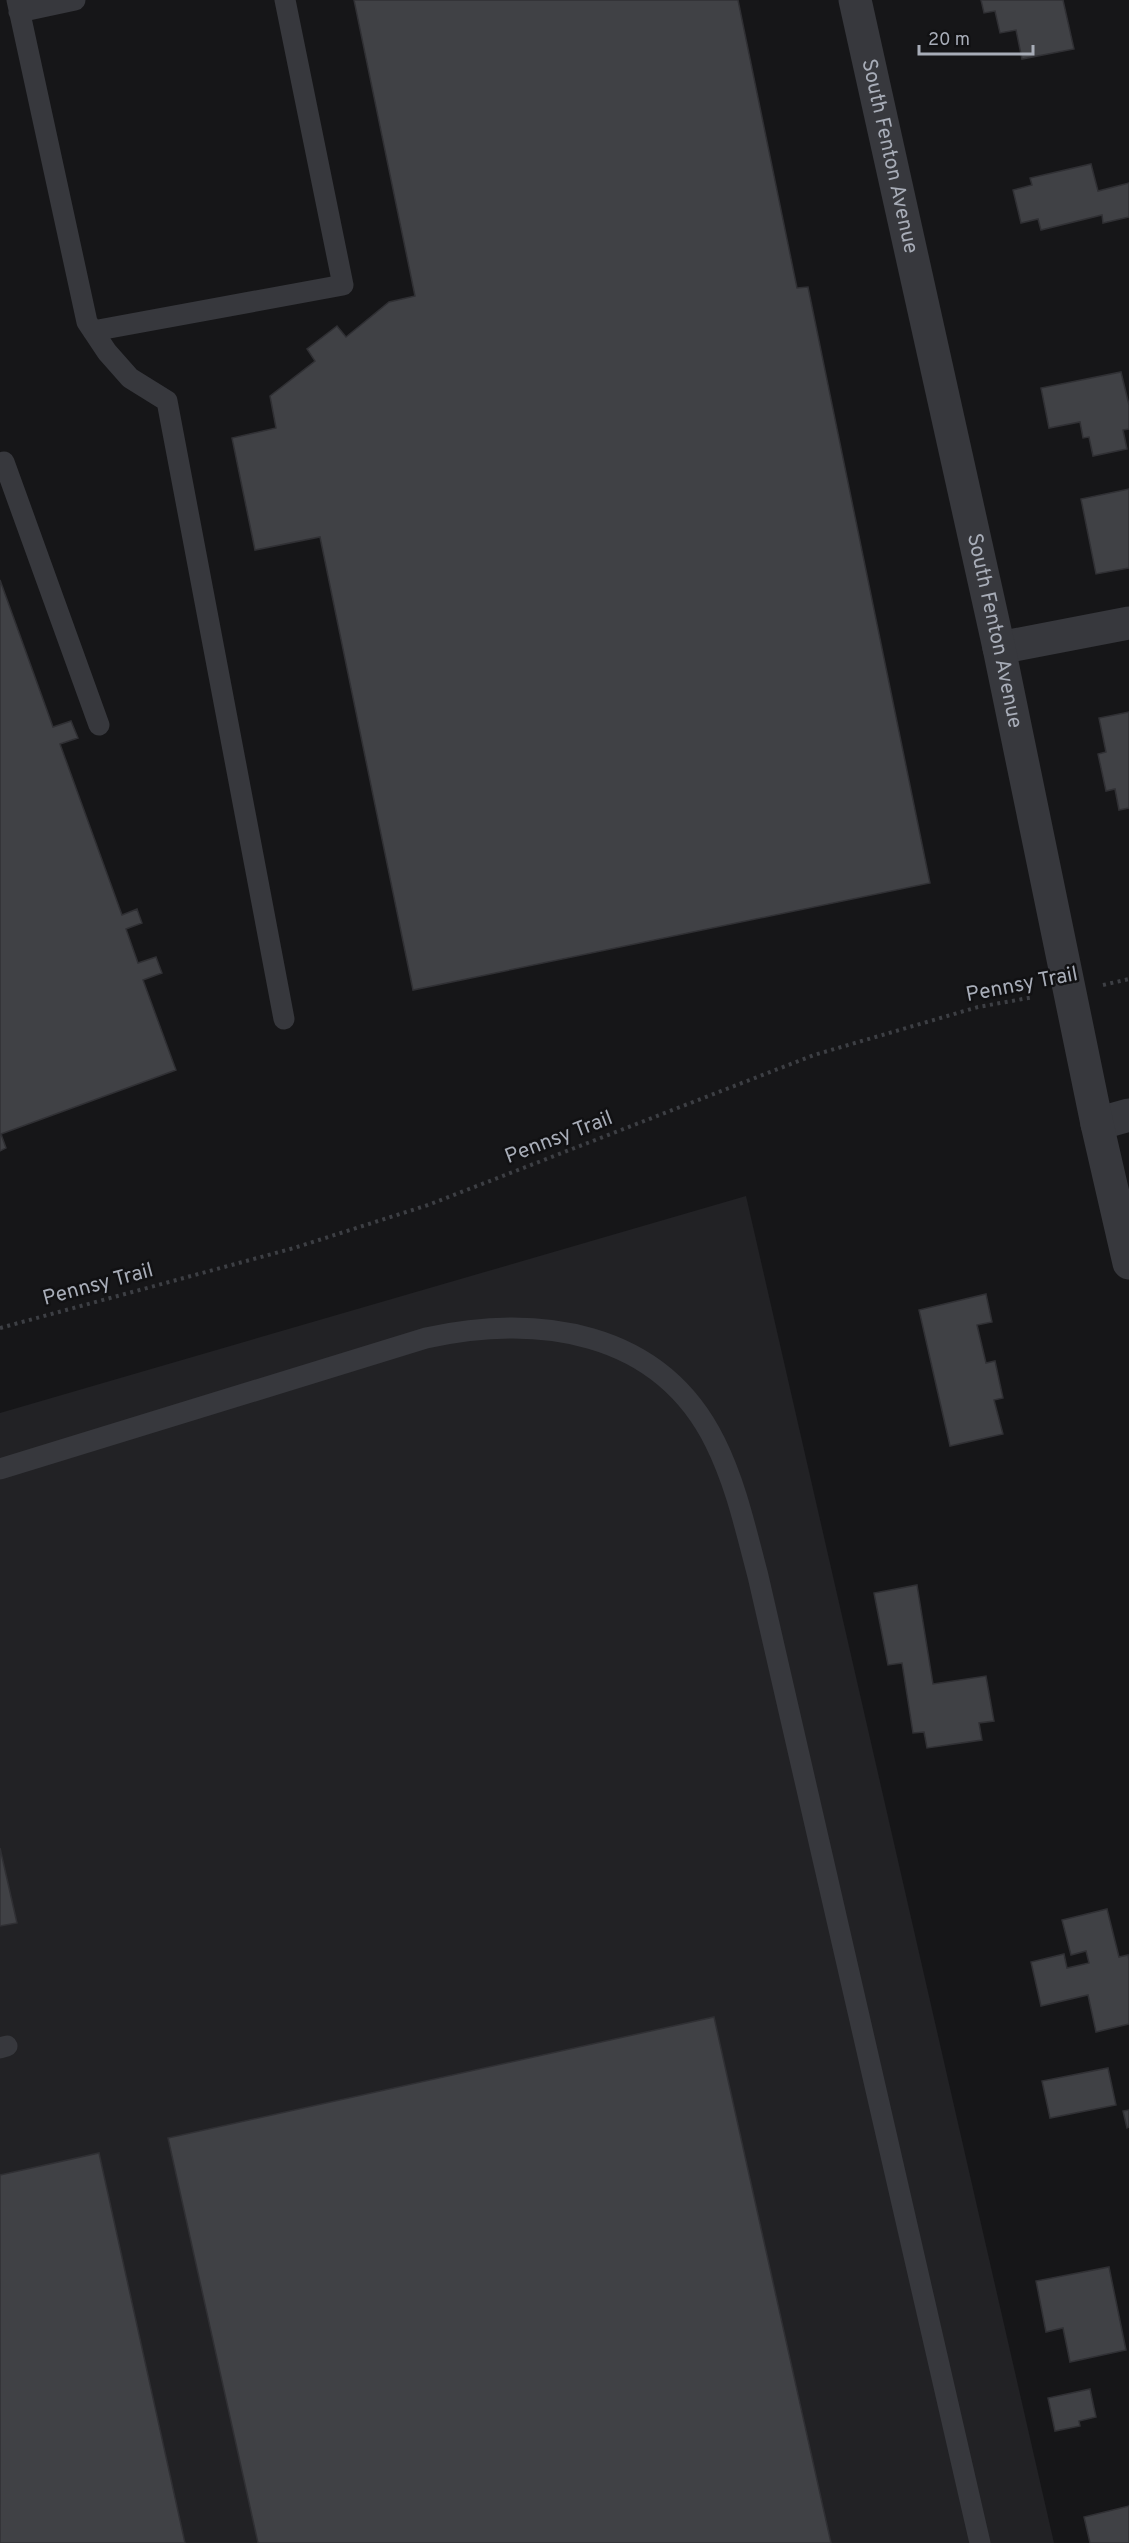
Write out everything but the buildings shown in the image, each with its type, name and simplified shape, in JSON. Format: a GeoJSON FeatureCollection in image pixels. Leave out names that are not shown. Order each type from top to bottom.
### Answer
{"type":"FeatureCollection","features":[{"type":"Feature","properties":{"kind":"street","name":"South Fenton Avenue"},"geometry":{"type":"LineString","coordinates":[[855,0],[999,648],[1097,1124],[1129,1263]]}},
{"type":"Feature","properties":{"kind":"street"},"geometry":{"type":"LineString","coordinates":[[999,648],[1129,623]]}},
{"type":"Feature","properties":{"kind":"street"},"geometry":{"type":"LineString","coordinates":[[1097,1124],[1129,1115]]}},
{"type":"Feature","properties":{"kind":"lane"},"geometry":{"type":"LineString","coordinates":[[75,0],[18,6],[87,322],[107,352],[130,378],[167,401],[284,1019]]}},
{"type":"Feature","properties":{"kind":"lane"},"geometry":{"type":"LineString","coordinates":[[93,331],[343,285],[285,0]]}},
{"type":"Feature","properties":{"kind":"lane"},"geometry":{"type":"LineString","coordinates":[[1,456],[99,726]]}},
{"type":"Feature","properties":{"kind":"lane"},"geometry":{"type":"LineString","coordinates":[[0,1469],[426,1338],[462,1330],[499,1327],[536,1328],[597,1340],[626,1351],[653,1368],[677,1389],[698,1413],[715,1441],[738,1502],[758,1576],[980,2543]]}},
{"type":"Feature","properties":{"kind":"path","name":"Pennsy Trail"},"geometry":{"type":"LineString","coordinates":[[0,1328],[294,1248],[428,1205],[814,1055],[978,1007],[1129,979]]}},
{"type":"Feature","properties":{"kind":"shaded area"},"geometry":{"type":"Polygon","coordinates":[[[746,1196],[1054,2543],[0,2543],[0,1413],[746,1196]]]}}]}
